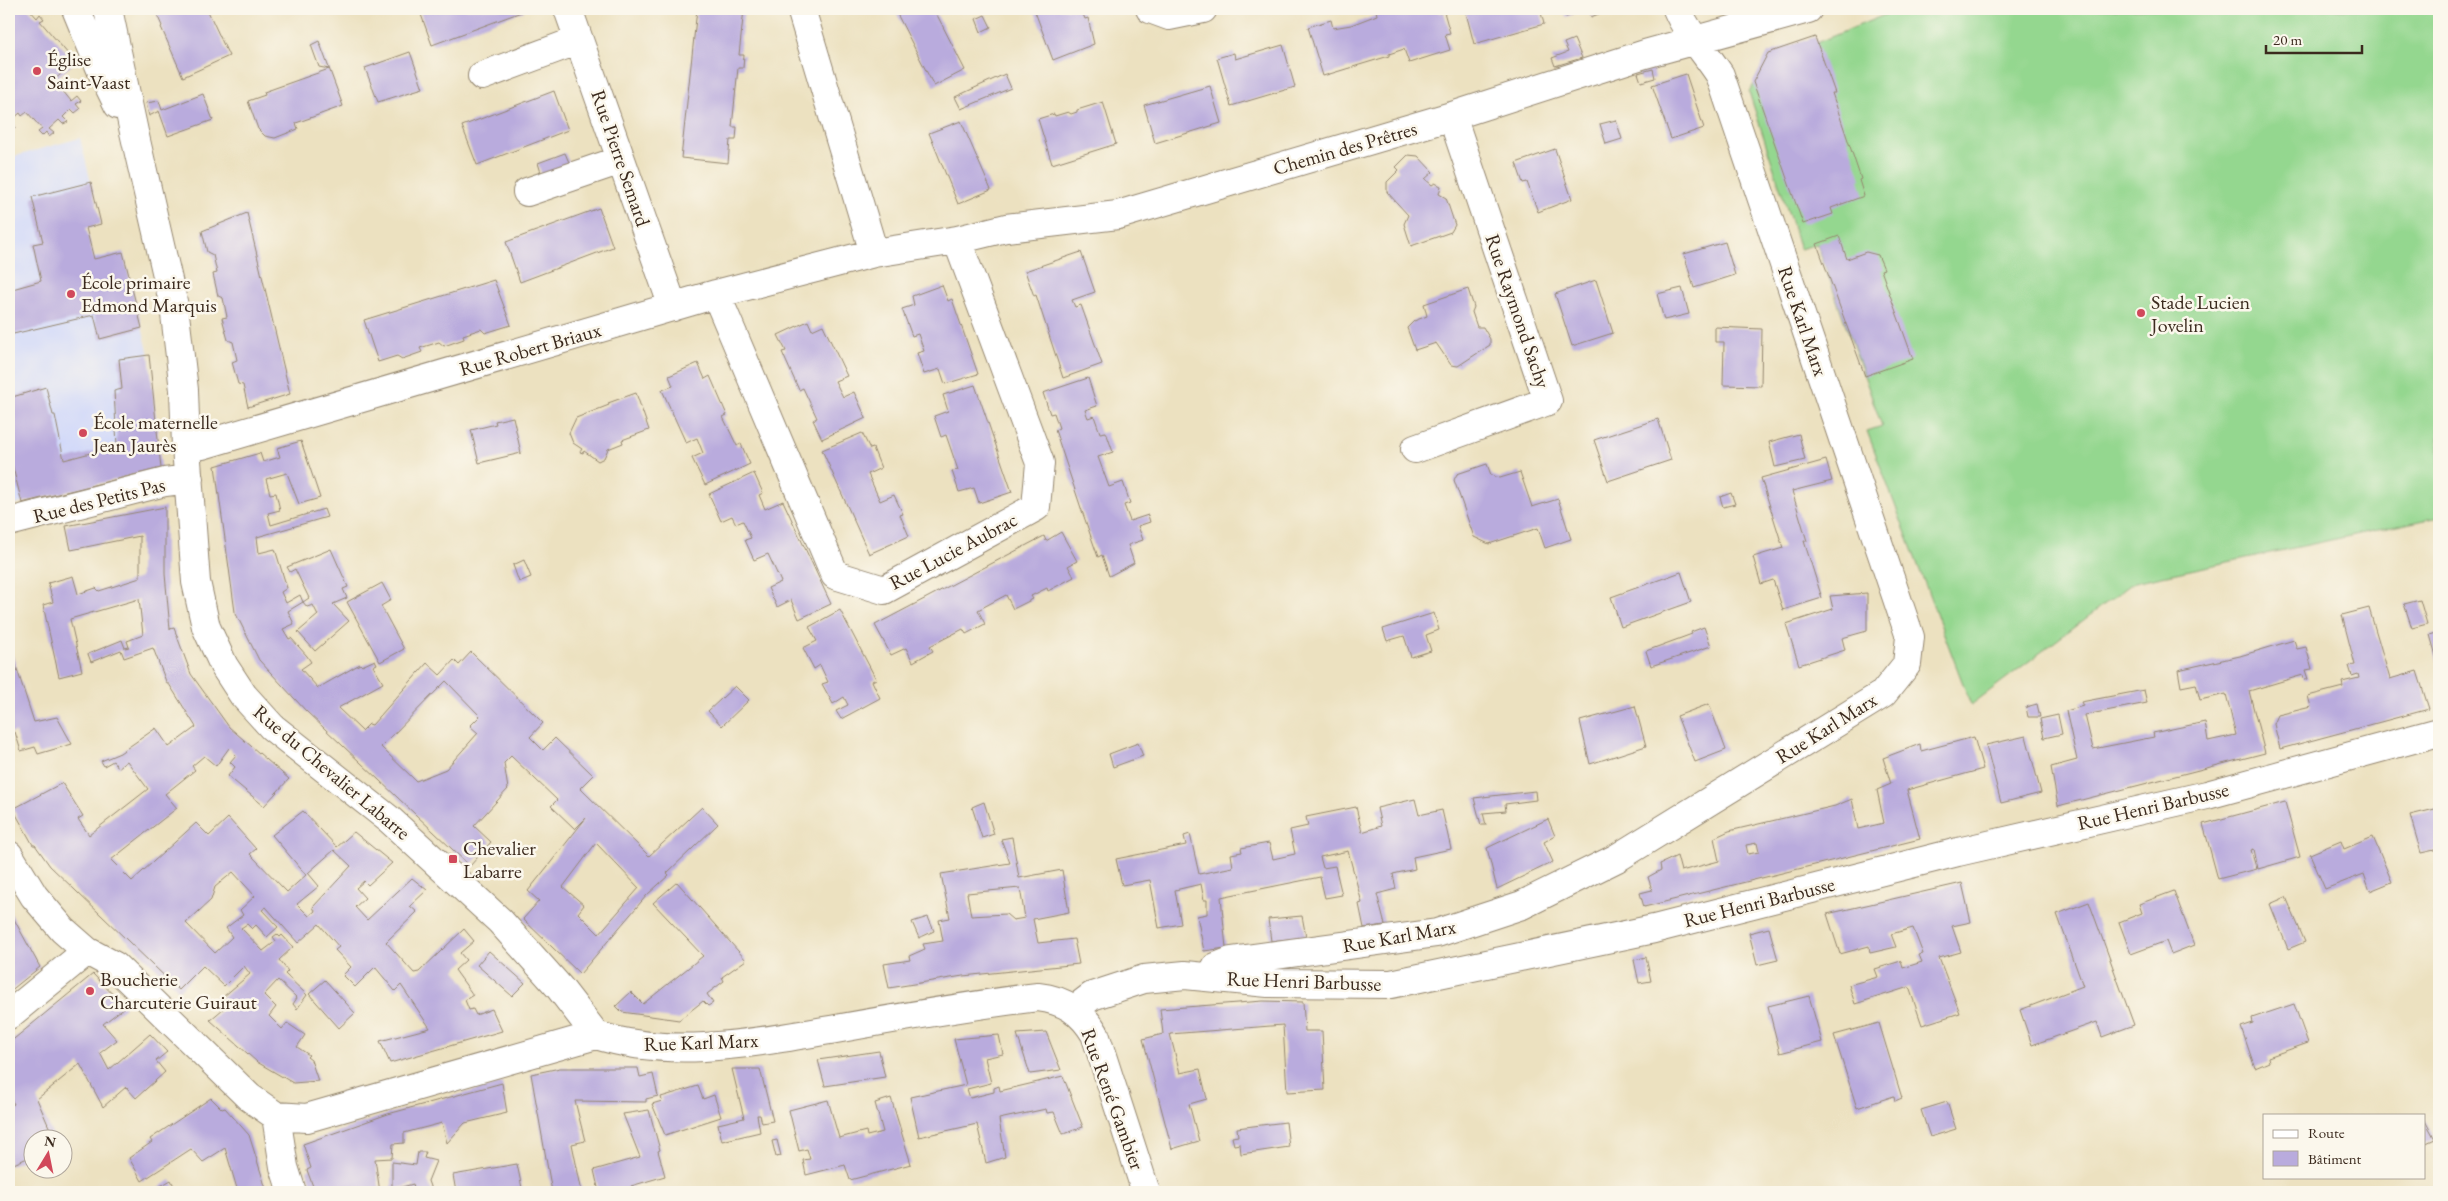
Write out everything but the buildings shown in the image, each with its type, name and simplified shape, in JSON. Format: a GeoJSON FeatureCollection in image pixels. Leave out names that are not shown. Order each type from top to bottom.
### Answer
{"type":"FeatureCollection","features":[{"type":"Feature","properties":{"kind":"street"},"geometry":{"type":"LineString","coordinates":[[76,9],[102,72],[134,132]]}},
{"type":"Feature","properties":{"kind":"street","name":"Rue du Chevalier Labarre"},"geometry":{"type":"LineString","coordinates":[[108,9],[174,306],[184,390],[186,447],[196,582],[206,627],[224,666],[243,696],[272,727],[390,820],[500,921],[559,986],[596,1035]]}},
{"type":"Feature","properties":{"kind":"street","name":"Rue Pierre Semard"},"geometry":{"type":"LineString","coordinates":[[568,9],[673,307]]}},
{"type":"Feature","properties":{"kind":"street"},"geometry":{"type":"LineString","coordinates":[[801,9],[874,253]]}},
{"type":"Feature","properties":{"kind":"street"},"geometry":{"type":"LineString","coordinates":[[1150,9],[1169,16],[1203,9]]}},
{"type":"Feature","properties":{"kind":"street","name":"Rue Karl Marx"},"geometry":{"type":"LineString","coordinates":[[1212,977],[1216,967],[1231,961],[1437,933],[1522,905],[1618,858],[1882,694],[1907,664],[1910,637],[1720,75],[1698,40],[1686,29],[1677,9]]}},
{"type":"Feature","properties":{"kind":"street","name":"Chemin des Prêtres"},"geometry":{"type":"LineString","coordinates":[[874,253],[957,240],[1006,228],[1118,215],[1452,116],[1645,54],[1808,9]]}},
{"type":"Feature","properties":{"kind":"street"},"geometry":{"type":"LineString","coordinates":[[482,76],[579,40]]}},
{"type":"Feature","properties":{"kind":"street","name":"Rue Raymond Sachy"},"geometry":{"type":"LineString","coordinates":[[1415,449],[1548,401],[1452,116]]}},
{"type":"Feature","properties":{"kind":"street"},"geometry":{"type":"LineString","coordinates":[[527,192],[621,160]]}},
{"type":"Feature","properties":{"kind":"street","name":"Rue Lucie Aubrac"},"geometry":{"type":"LineString","coordinates":[[716,294],[835,575],[884,590],[1036,507],[1040,464],[957,240]]}},
{"type":"Feature","properties":{"kind":"street","name":"Rue Robert Briaux"},"geometry":{"type":"LineString","coordinates":[[186,447],[202,445],[716,294],[874,253]]}},
{"type":"Feature","properties":{"kind":"street","name":"Rue des Petits Pas"},"geometry":{"type":"LineString","coordinates":[[9,522],[165,482],[189,479]]}},
{"type":"Feature","properties":{"kind":"street","name":"Rue Henri Barbusse"},"geometry":{"type":"LineString","coordinates":[[1075,1009],[1092,996],[1144,979],[1185,976],[1268,983],[1391,984],[1654,929],[1958,852],[2207,794],[2439,732]]}},
{"type":"Feature","properties":{"kind":"street"},"geometry":{"type":"LineString","coordinates":[[9,855],[34,896],[63,930],[87,951],[115,966],[249,1097],[276,1116],[307,1118],[596,1035]]}},
{"type":"Feature","properties":{"kind":"street"},"geometry":{"type":"LineString","coordinates":[[9,1015],[87,951]]}},
{"type":"Feature","properties":{"kind":"street","name":"Rue Karl Marx"},"geometry":{"type":"LineString","coordinates":[[596,1035],[623,1044],[665,1048],[707,1046],[761,1041],[1038,997],[1053,998],[1075,1009]]}},
{"type":"Feature","properties":{"kind":"street","name":"Rue René Gambier"},"geometry":{"type":"LineString","coordinates":[[1075,1009],[1087,1021],[1095,1034],[1146,1192]]}},
{"type":"Feature","properties":{"kind":"street"},"geometry":{"type":"LineString","coordinates":[[276,1116],[284,1167],[292,1192]]}},
{"type":"Feature","properties":{"kind":"shaded area"},"geometry":{"type":"Polygon","coordinates":[[[80,138],[101,224],[86,228],[94,258],[123,252],[149,355],[161,468],[9,506],[9,158],[80,138]]]}},
{"type":"Feature","properties":{"kind":"green space","name":"Stade Lucien Jovelin"},"geometry":{"type":"Polygon","coordinates":[[[1899,9],[2439,9],[2439,517],[2134,582],[1971,705],[1867,431],[1882,426],[1817,244],[1800,249],[1749,92],[1772,57],[1816,43],[1899,9]]]}},
{"type":"Feature","properties":{"kind":"place","name":"Église Saint-Vaast"},"geometry":{"type":"Point","coordinates":[37,71]}},
{"type":"Feature","properties":{"kind":"place","name":"École primaire Edmond Marquis"},"geometry":{"type":"Point","coordinates":[71,294]}},
{"type":"Feature","properties":{"kind":"place","name":"Stade Lucien Jovelin"},"geometry":{"type":"Point","coordinates":[2141,313]}},
{"type":"Feature","properties":{"kind":"place","name":"École maternelle Jean Jaurès"},"geometry":{"type":"Point","coordinates":[83,433]}},
{"type":"Feature","properties":{"kind":"place","name":"Chevalier Labarre"},"geometry":{"type":"Point","coordinates":[453,859]}},
{"type":"Feature","properties":{"kind":"place","name":"Boucherie Charcuterie Guiraut"},"geometry":{"type":"Point","coordinates":[90,991]}}]}
